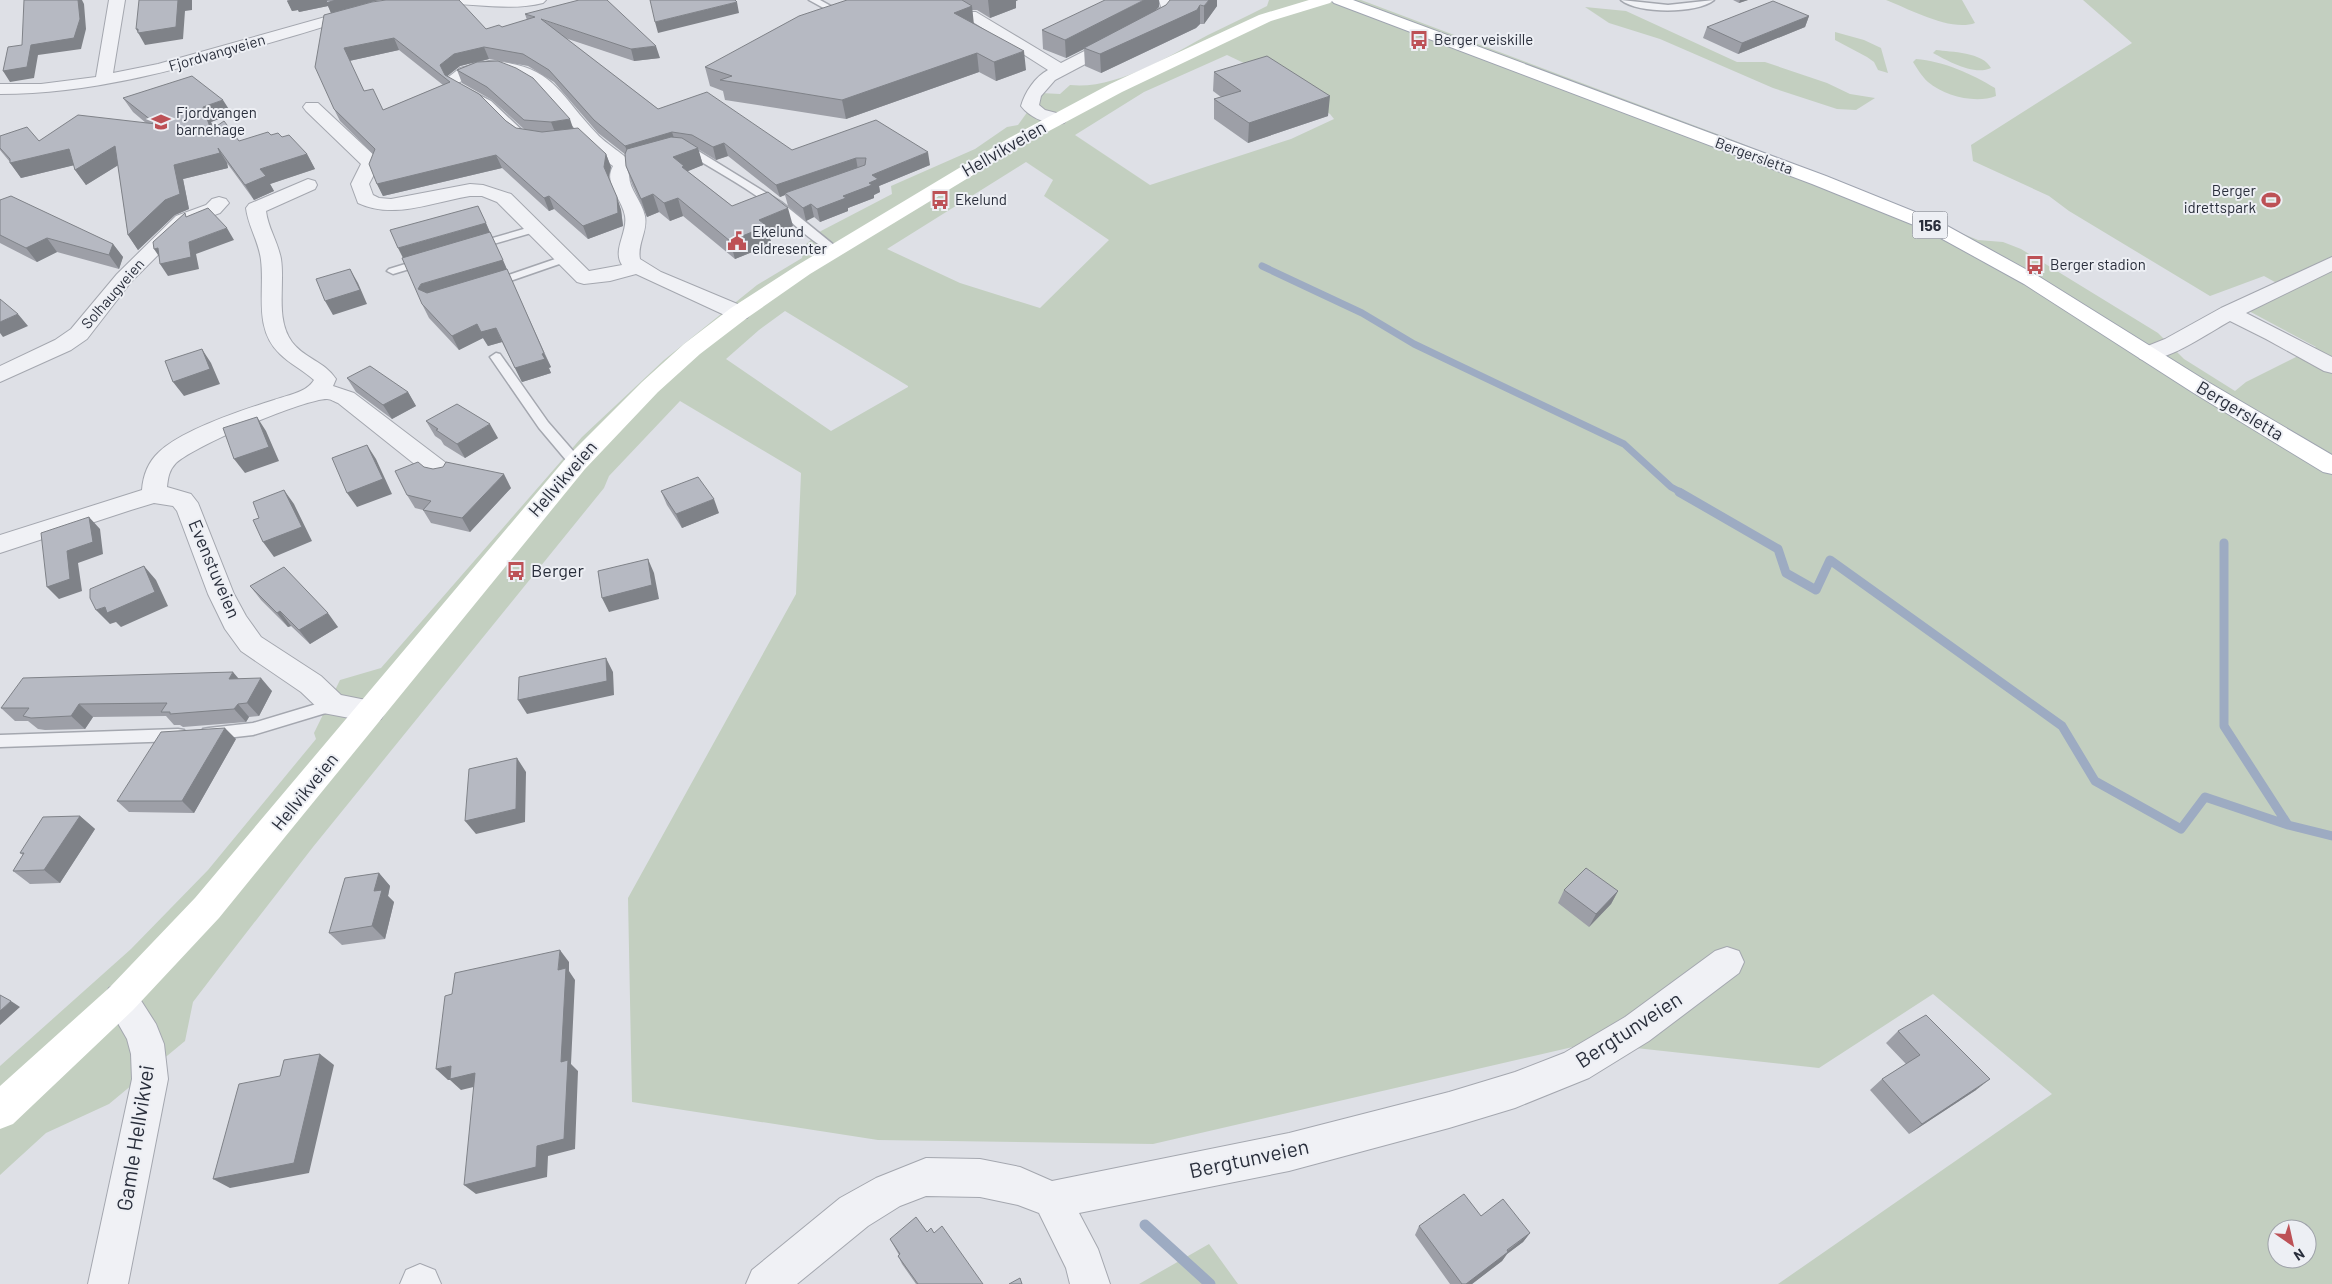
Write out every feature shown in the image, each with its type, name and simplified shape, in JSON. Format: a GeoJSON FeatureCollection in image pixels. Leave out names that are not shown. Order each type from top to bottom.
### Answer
{"type":"FeatureCollection","features":[{"type":"Feature","properties":{"kind":"main road","name":"Hellvikveien"},"geometry":{"type":"LineString","coordinates":[[1265,18],[1290,0]]}},
{"type":"Feature","properties":{"kind":"main road","name":"Hellvikveien"},"geometry":{"type":"LineString","coordinates":[[0,1111],[121,999],[208,908],[576,463],[650,387],[692,349],[739,313],[835,250],[979,163],[1058,119],[1116,88],[1265,18],[1326,0]]}},
{"type":"Feature","properties":{"kind":"main road","name":"Bergersletta"},"geometry":{"type":"LineString","coordinates":[[1339,0],[1811,177],[1933,226],[2031,280],[2234,408],[2332,466]]}},
{"type":"Feature","properties":{"kind":"street"},"geometry":{"type":"LineString","coordinates":[[104,80],[117,0]]}},
{"type":"Feature","properties":{"kind":"street"},"geometry":{"type":"LineString","coordinates":[[356,0],[375,8]]}},
{"type":"Feature","properties":{"kind":"street","name":"Fjordvangveien"},"geometry":{"type":"LineString","coordinates":[[0,90],[41,89],[104,80],[200,59],[375,8],[431,0]]}},
{"type":"Feature","properties":{"kind":"street"},"geometry":{"type":"LineString","coordinates":[[438,0],[514,2],[538,0]]}},
{"type":"Feature","properties":{"kind":"street"},"geometry":{"type":"LineString","coordinates":[[1058,119],[1033,111],[1030,106],[1030,101],[1044,81],[1060,70],[1159,18],[1169,6],[1167,0]]}},
{"type":"Feature","properties":{"kind":"street"},"geometry":{"type":"LineString","coordinates":[[970,15],[1060,70]]}},
{"type":"Feature","properties":{"kind":"street"},"geometry":{"type":"LineString","coordinates":[[458,85],[468,70],[496,65],[514,67],[541,80],[563,103],[582,135],[629,162],[619,170],[618,179],[635,215],[635,228],[628,250],[630,262],[739,313]]}},
{"type":"Feature","properties":{"kind":"street"},"geometry":{"type":"LineString","coordinates":[[312,106],[371,163],[369,169],[361,178],[360,187],[365,199],[372,203],[389,206],[462,192],[490,191],[504,198],[584,278],[610,275],[638,267]]}},
{"type":"Feature","properties":{"kind":"street"},"geometry":{"type":"LineString","coordinates":[[308,185],[256,208],[271,260],[271,304],[278,333],[283,345],[317,370],[325,379],[322,386],[311,395]]}},
{"type":"Feature","properties":{"kind":"street","name":"Solhaugveien"},"geometry":{"type":"LineString","coordinates":[[0,375],[63,345],[79,334],[124,278],[170,232],[183,220],[213,209],[218,203]]}},
{"type":"Feature","properties":{"kind":"street"},"geometry":{"type":"LineString","coordinates":[[2148,354],[2173,344],[2228,313],[2332,263]]}},
{"type":"Feature","properties":{"kind":"street"},"geometry":{"type":"LineString","coordinates":[[2228,313],[2274,334],[2332,366]]}},
{"type":"Feature","properties":{"kind":"street"},"geometry":{"type":"LineString","coordinates":[[154,496],[156,473],[170,456],[208,434],[311,395],[330,392],[346,398],[441,472]]}},
{"type":"Feature","properties":{"kind":"street","name":"Evenstuveien"},"geometry":{"type":"LineString","coordinates":[[0,544],[124,503],[154,496],[172,496],[182,500],[189,509],[221,594],[235,622],[251,644],[311,684],[333,705]]}},
{"type":"Feature","properties":{"kind":"street"},"geometry":{"type":"LineString","coordinates":[[333,705],[371,711]]}},
{"type":"Feature","properties":{"kind":"street","name":"Bergtunveien"},"geometry":{"type":"LineString","coordinates":[[1052,1200],[1289,1152],[1449,1110],[1515,1090],[1576,1066],[1638,1029],[1728,962]]}},
{"type":"Feature","properties":{"kind":"street","name":"Gamle Hellvikvei"},"geometry":{"type":"LineString","coordinates":[[108,1284],[150,1079],[150,1056],[144,1032],[121,999]]}},
{"type":"Feature","properties":{"kind":"street"},"geometry":{"type":"LineString","coordinates":[[766,1284],[854,1212],[889,1191],[926,1178],[980,1178],[1020,1186],[1052,1200],[1084,1263],[1090,1284]]}},
{"type":"Feature","properties":{"kind":"lane"},"geometry":{"type":"LineString","coordinates":[[813,0],[844,15]]}},
{"type":"Feature","properties":{"kind":"lane"},"geometry":{"type":"LineString","coordinates":[[1625,0],[1638,5],[1667,8],[1683,7],[1710,0]]}},
{"type":"Feature","properties":{"kind":"lane"},"geometry":{"type":"LineString","coordinates":[[458,85],[488,103],[525,137],[533,140]]}},
{"type":"Feature","properties":{"kind":"lane"},"geometry":{"type":"LineString","coordinates":[[676,149],[690,152],[782,202],[802,226],[835,250]]}},
{"type":"Feature","properties":{"kind":"lane"},"geometry":{"type":"LineString","coordinates":[[468,249],[534,229]]}},
{"type":"Feature","properties":{"kind":"lane"},"geometry":{"type":"LineString","coordinates":[[393,271],[440,257]]}},
{"type":"Feature","properties":{"kind":"lane"},"geometry":{"type":"LineString","coordinates":[[478,288],[564,259]]}},
{"type":"Feature","properties":{"kind":"lane"},"geometry":{"type":"LineString","coordinates":[[496,357],[534,412],[576,463]]}},
{"type":"Feature","properties":{"kind":"lane"},"geometry":{"type":"LineString","coordinates":[[0,741],[215,734],[253,729],[333,705]]}},
{"type":"Feature","properties":{"kind":"green space"},"geometry":{"type":"Polygon","coordinates":[[[1269,0],[1361,0],[1733,140],[1978,240],[2003,242],[2021,249],[2158,333],[2184,359],[2235,391],[2246,382],[2316,347],[2247,310],[2291,291],[2264,276],[2210,296],[2069,211],[2049,196],[1973,161],[1971,145],[2132,43],[2083,0],[2332,0],[2332,1284],[1778,1284],[2052,1094],[1933,994],[1819,1068],[1590,1043],[1153,1144],[878,1140],[632,1102],[628,898],[796,594],[801,473],[680,401],[609,476],[604,488],[313,847],[219,968],[193,1002],[185,1041],[109,1104],[46,1133],[0,1175],[0,1066],[131,949],[208,870],[316,739],[314,733],[340,680],[381,668],[582,437],[664,360],[757,285],[802,258],[804,246],[821,231],[892,194],[891,186],[975,149],[1007,127],[1018,125],[1041,93],[1060,94],[1070,85],[1088,85],[1124,77],[1142,70],[1267,6],[1269,0]],[[1227,55],[1144,92],[1075,135],[1150,185],[1291,139],[1334,119],[1330,114],[1267,74],[1227,55]],[[1026,162],[887,249],[960,283],[1040,308],[1109,240],[1044,196],[1053,180],[1026,162]],[[785,311],[759,330],[726,359],[831,431],[908,387],[908,386],[785,311]]]}},
{"type":"Feature","properties":{"kind":"green space"},"geometry":{"type":"Polygon","coordinates":[[[1886,0],[1962,0],[1975,23],[1965,25],[1942,22],[1886,0]]]}},
{"type":"Feature","properties":{"kind":"green space"},"geometry":{"type":"Polygon","coordinates":[[[1585,7],[1626,11],[1737,62],[1765,62],[1827,83],[1850,94],[1875,98],[1856,110],[1837,109],[1773,88],[1660,39],[1609,23],[1585,7]]]}},
{"type":"Feature","properties":{"kind":"green space"},"geometry":{"type":"Polygon","coordinates":[[[1835,32],[1864,40],[1881,48],[1888,73],[1878,70],[1874,62],[1867,57],[1835,40],[1835,32]]]}},
{"type":"Feature","properties":{"kind":"green space"},"geometry":{"type":"Polygon","coordinates":[[[1936,50],[1974,56],[1987,63],[1991,68],[1984,70],[1969,69],[1933,53],[1936,50]]]}},
{"type":"Feature","properties":{"kind":"green space"},"geometry":{"type":"Polygon","coordinates":[[[1916,59],[1947,65],[1967,73],[1995,88],[1996,96],[1970,99],[1951,95],[1935,87],[1924,78],[1913,62],[1916,59]]]}},
{"type":"Feature","properties":{"kind":"green space"},"geometry":{"type":"Polygon","coordinates":[[[1209,1244],[1238,1284],[1139,1284],[1209,1244]]]}},
{"type":"Feature","properties":{"kind":"building"},"geometry":{"type":"Polygon","coordinates":[[[24,0],[78,0],[80,19],[74,38],[31,45],[27,67],[3,71],[8,47],[22,45],[24,0]]]}},
{"type":"Feature","properties":{"kind":"building"},"geometry":{"type":"Polygon","coordinates":[[[139,0],[178,0],[176,27],[138,33],[138,29],[136,29],[139,0]]]}},
{"type":"Feature","properties":{"kind":"building"},"geometry":{"type":"Polygon","coordinates":[[[386,0],[459,0],[486,29],[499,25],[502,27],[535,17],[525,14],[579,0],[607,0],[656,46],[631,49],[541,19],[658,109],[707,92],[792,150],[876,120],[928,152],[872,175],[878,179],[869,183],[872,185],[843,196],[846,198],[817,209],[811,204],[803,208],[785,193],[865,165],[866,158],[856,158],[776,185],[724,143],[713,147],[692,135],[672,132],[625,146],[594,120],[549,70],[523,54],[484,47],[454,54],[440,65],[445,75],[479,94],[506,121],[516,128],[542,132],[578,128],[606,154],[604,167],[617,197],[618,213],[583,226],[549,196],[544,198],[496,155],[377,184],[369,164],[375,149],[334,109],[315,67],[324,15],[386,0]],[[394,38],[344,48],[364,91],[373,89],[383,110],[450,82],[394,38]]]}},
{"type":"Feature","properties":{"kind":"building"},"geometry":{"type":"Polygon","coordinates":[[[650,0],[735,0],[737,2],[655,22],[650,0]]]}},
{"type":"Feature","properties":{"kind":"building"},"geometry":{"type":"Polygon","coordinates":[[[847,0],[962,0],[972,6],[954,13],[1024,51],[994,62],[977,53],[842,100],[720,80],[732,76],[705,67],[799,16],[847,0]]]}},
{"type":"Feature","properties":{"kind":"building"},"geometry":{"type":"Polygon","coordinates":[[[1105,0],[1144,0],[1065,40],[1042,30],[1105,0]]]}},
{"type":"Feature","properties":{"kind":"building"},"geometry":{"type":"Polygon","coordinates":[[[1170,0],[1209,0],[1204,6],[1200,5],[1197,10],[1100,54],[1084,48],[1166,5],[1170,0]]]}},
{"type":"Feature","properties":{"kind":"building"},"geometry":{"type":"Polygon","coordinates":[[[1773,1],[1809,16],[1742,43],[1707,27],[1773,1]]]}},
{"type":"Feature","properties":{"kind":"building"},"geometry":{"type":"Polygon","coordinates":[[[1267,56],[1330,96],[1249,123],[1214,99],[1241,91],[1214,72],[1267,56]]]}},
{"type":"Feature","properties":{"kind":"building"},"geometry":{"type":"Polygon","coordinates":[[[498,61],[516,68],[533,78],[570,119],[551,122],[524,120],[487,87],[457,70],[477,62],[498,61]]]}},
{"type":"Feature","properties":{"kind":"building"},"geometry":{"type":"Polygon","coordinates":[[[192,76],[223,100],[203,107],[211,130],[224,121],[239,141],[268,132],[271,135],[278,133],[282,137],[289,135],[307,154],[260,169],[266,176],[245,185],[218,148],[220,153],[174,165],[180,194],[165,200],[128,235],[115,146],[75,170],[69,149],[10,163],[10,159],[0,148],[0,136],[27,127],[39,141],[78,115],[156,124],[123,98],[192,76]]]}},
{"type":"Feature","properties":{"kind":"building"},"geometry":{"type":"Polygon","coordinates":[[[671,137],[682,138],[698,148],[673,157],[684,166],[682,167],[732,206],[768,192],[788,208],[759,220],[767,226],[730,241],[678,198],[664,203],[653,194],[641,199],[626,166],[625,154],[627,149],[671,137]]]}},
{"type":"Feature","properties":{"kind":"building"},"geometry":{"type":"Polygon","coordinates":[[[11,196],[113,244],[109,255],[47,238],[26,248],[0,235],[0,200],[11,196]]]}},
{"type":"Feature","properties":{"kind":"building"},"geometry":{"type":"Polygon","coordinates":[[[478,206],[486,223],[398,248],[390,230],[478,206]]]}},
{"type":"Feature","properties":{"kind":"building"},"geometry":{"type":"Polygon","coordinates":[[[208,208],[227,228],[189,242],[191,257],[160,264],[158,248],[154,249],[153,242],[185,213],[186,217],[208,208]]]}},
{"type":"Feature","properties":{"kind":"building"},"geometry":{"type":"Polygon","coordinates":[[[490,232],[503,260],[421,284],[418,289],[427,293],[507,269],[545,359],[515,368],[496,328],[481,332],[477,324],[452,336],[422,304],[402,258],[490,232]]]}},
{"type":"Feature","properties":{"kind":"building"},"geometry":{"type":"Polygon","coordinates":[[[350,269],[360,290],[325,301],[316,279],[350,269]]]}},
{"type":"Feature","properties":{"kind":"building"},"geometry":{"type":"Polygon","coordinates":[[[0,299],[18,314],[0,322],[0,299]]]}},
{"type":"Feature","properties":{"kind":"building"},"geometry":{"type":"Polygon","coordinates":[[[202,349],[210,369],[173,382],[165,361],[202,349]]]}},
{"type":"Feature","properties":{"kind":"building"},"geometry":{"type":"Polygon","coordinates":[[[370,366],[408,392],[383,405],[347,378],[370,366]]]}},
{"type":"Feature","properties":{"kind":"building"},"geometry":{"type":"Polygon","coordinates":[[[457,404],[490,424],[457,444],[426,421],[457,404]]]}},
{"type":"Feature","properties":{"kind":"building"},"geometry":{"type":"Polygon","coordinates":[[[257,417],[269,447],[234,459],[223,428],[257,417]]]}},
{"type":"Feature","properties":{"kind":"building"},"geometry":{"type":"Polygon","coordinates":[[[367,445],[383,479],[347,493],[332,458],[367,445]]]}},
{"type":"Feature","properties":{"kind":"building"},"geometry":{"type":"Polygon","coordinates":[[[418,462],[424,467],[433,469],[443,467],[446,462],[504,474],[462,518],[423,510],[431,501],[407,495],[395,471],[418,462]]]}},
{"type":"Feature","properties":{"kind":"building"},"geometry":{"type":"Polygon","coordinates":[[[698,477],[714,499],[676,514],[661,491],[698,477]]]}},
{"type":"Feature","properties":{"kind":"building"},"geometry":{"type":"Polygon","coordinates":[[[284,490],[302,527],[263,542],[253,520],[259,518],[253,502],[284,490]]]}},
{"type":"Feature","properties":{"kind":"building"},"geometry":{"type":"Polygon","coordinates":[[[89,517],[93,542],[67,551],[70,579],[47,587],[41,533],[89,517]]]}},
{"type":"Feature","properties":{"kind":"building"},"geometry":{"type":"Polygon","coordinates":[[[648,559],[652,585],[602,598],[598,571],[648,559]]]}},
{"type":"Feature","properties":{"kind":"building"},"geometry":{"type":"Polygon","coordinates":[[[144,566],[155,592],[107,613],[105,607],[96,610],[90,598],[90,589],[144,566]]]}},
{"type":"Feature","properties":{"kind":"building"},"geometry":{"type":"Polygon","coordinates":[[[284,567],[328,613],[299,630],[280,611],[277,613],[250,586],[284,567]]]}},
{"type":"Feature","properties":{"kind":"building"},"geometry":{"type":"Polygon","coordinates":[[[606,658],[607,681],[518,700],[519,677],[606,658]]]}},
{"type":"Feature","properties":{"kind":"building"},"geometry":{"type":"Polygon","coordinates":[[[233,672],[229,679],[261,678],[247,703],[238,704],[234,709],[170,714],[170,712],[161,712],[167,703],[79,704],[71,716],[31,718],[23,716],[29,708],[1,708],[23,678],[233,672]]]}},
{"type":"Feature","properties":{"kind":"building"},"geometry":{"type":"Polygon","coordinates":[[[225,728],[182,801],[117,801],[161,732],[225,728]]]}},
{"type":"Feature","properties":{"kind":"building"},"geometry":{"type":"Polygon","coordinates":[[[517,758],[516,809],[465,821],[469,769],[517,758]]]}},
{"type":"Feature","properties":{"kind":"building"},"geometry":{"type":"Polygon","coordinates":[[[80,816],[44,870],[13,871],[24,853],[20,853],[43,817],[80,816]]]}},
{"type":"Feature","properties":{"kind":"building"},"geometry":{"type":"Polygon","coordinates":[[[1586,868],[1618,891],[1596,914],[1564,890],[1586,868]]]}},
{"type":"Feature","properties":{"kind":"building"},"geometry":{"type":"Polygon","coordinates":[[[379,873],[374,891],[382,890],[372,926],[329,933],[345,878],[379,873]]]}},
{"type":"Feature","properties":{"kind":"building"},"geometry":{"type":"Polygon","coordinates":[[[560,950],[558,970],[566,968],[561,1062],[568,1060],[564,1139],[537,1146],[536,1167],[464,1185],[475,1073],[450,1079],[451,1066],[436,1069],[445,996],[452,994],[455,973],[560,950]]]}},
{"type":"Feature","properties":{"kind":"building"},"geometry":{"type":"Polygon","coordinates":[[[0,995],[11,1001],[0,1011],[0,995]]]}},
{"type":"Feature","properties":{"kind":"building"},"geometry":{"type":"Polygon","coordinates":[[[1926,1015],[1990,1079],[1922,1124],[1882,1079],[1920,1055],[1898,1031],[1926,1015]]]}},
{"type":"Feature","properties":{"kind":"building"},"geometry":{"type":"Polygon","coordinates":[[[320,1054],[294,1163],[213,1179],[239,1084],[280,1076],[284,1060],[320,1054]]]}},
{"type":"Feature","properties":{"kind":"building"},"geometry":{"type":"Polygon","coordinates":[[[1464,1194],[1481,1216],[1503,1199],[1530,1233],[1466,1284],[1462,1284],[1419,1226],[1464,1194]]]}},
{"type":"Feature","properties":{"kind":"building"},"geometry":{"type":"Polygon","coordinates":[[[916,1217],[927,1232],[931,1228],[934,1233],[942,1226],[983,1284],[918,1284],[898,1256],[900,1254],[890,1239],[916,1217]]]}},
{"type":"Feature","properties":{"kind":"building"},"geometry":{"type":"Polygon","coordinates":[[[1020,1278],[1022,1284],[1009,1284],[1020,1278]]]}},
{"type":"Feature","properties":{"kind":"waterway"},"geometry":{"type":"LineString","coordinates":[[1262,266],[1362,313],[1414,344],[1624,444],[1671,487],[1682,493]]}},
{"type":"Feature","properties":{"kind":"waterway"},"geometry":{"type":"LineString","coordinates":[[1679,492],[1778,549],[1786,573],[1816,590],[1830,560],[2062,726],[2095,781],[2181,829],[2205,797],[2288,825]]}},
{"type":"Feature","properties":{"kind":"waterway"},"geometry":{"type":"LineString","coordinates":[[2224,543],[2224,726],[2288,825]]}},
{"type":"Feature","properties":{"kind":"waterway"},"geometry":{"type":"LineString","coordinates":[[2288,825],[2332,836]]}},
{"type":"Feature","properties":{"kind":"waterway"},"geometry":{"type":"LineString","coordinates":[[1145,1225],[1210,1284]]}},
{"type":"Feature","properties":{"kind":"place","name":"Berger veiskille"},"geometry":{"type":"Point","coordinates":[1419,40]}},
{"type":"Feature","properties":{"kind":"place","name":"Fjordvangen barnehage"},"geometry":{"type":"Point","coordinates":[161,122]}},
{"type":"Feature","properties":{"kind":"place","name":"Ekelund"},"geometry":{"type":"Point","coordinates":[940,200]}},
{"type":"Feature","properties":{"kind":"place","name":"Berger idrettspark"},"geometry":{"type":"Point","coordinates":[2271,200]}},
{"type":"Feature","properties":{"kind":"place","name":"Ekelund eldresenter"},"geometry":{"type":"Point","coordinates":[737,241]}},
{"type":"Feature","properties":{"kind":"place","name":"Berger stadion"},"geometry":{"type":"Point","coordinates":[2035,265]}},
{"type":"Feature","properties":{"kind":"place","name":"Berger"},"geometry":{"type":"Point","coordinates":[516,571]}}]}
